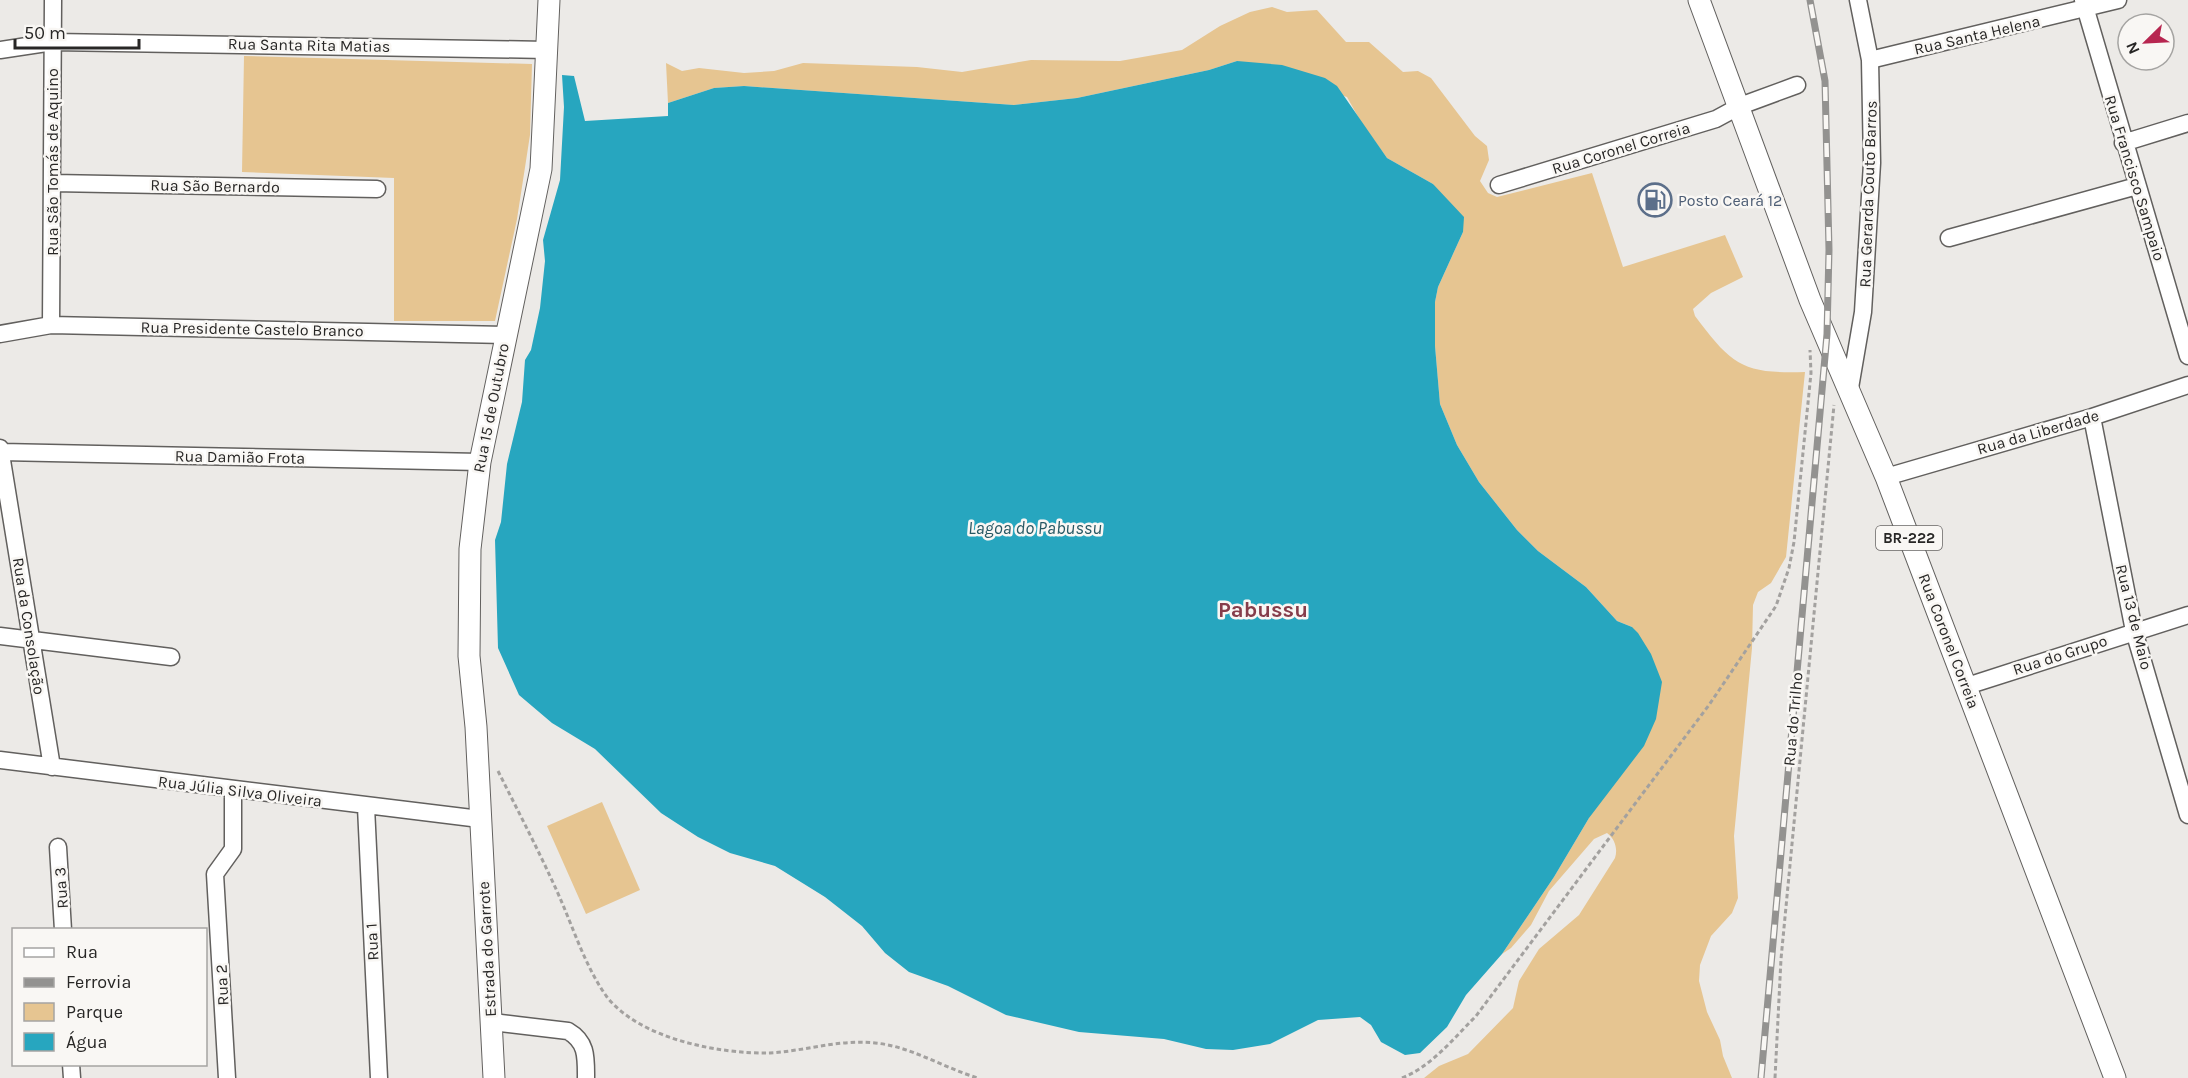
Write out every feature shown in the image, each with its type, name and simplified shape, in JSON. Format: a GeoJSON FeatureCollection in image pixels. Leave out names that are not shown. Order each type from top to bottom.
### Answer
{"type":"FeatureCollection","features":[{"type":"Feature","properties":{"kind":"main road","name":"Rua 15 de Outubro"},"geometry":{"type":"LineString","coordinates":[[480,819],[476,727],[469,656],[468,590],[480,462],[541,169],[549,0]]}},
{"type":"Feature","properties":{"kind":"main road","name":"Rua Coronel Correia"},"geometry":{"type":"LineString","coordinates":[[1700,0],[1740,105],[1842,393],[1886,477],[2115,1078]]}},
{"type":"Feature","properties":{"kind":"main road","name":"Estrada do Garrote"},"geometry":{"type":"LineString","coordinates":[[480,819],[494,1078]]}},
{"type":"Feature","properties":{"kind":"street","name":"Rua São Tomás de Aquino"},"geometry":{"type":"LineString","coordinates":[[51,325],[52,0]]}},
{"type":"Feature","properties":{"kind":"street","name":"Rua Gerarda Couto Barros"},"geometry":{"type":"LineString","coordinates":[[1842,393],[1863,312],[1872,163],[1870,60],[1858,0]]}},
{"type":"Feature","properties":{"kind":"street","name":"Rua Santa Helena"},"geometry":{"type":"LineString","coordinates":[[1870,60],[2084,5],[2118,0]]}},
{"type":"Feature","properties":{"kind":"street","name":"Rua Francisco Sampaio"},"geometry":{"type":"LineString","coordinates":[[2084,5],[2123,143],[2188,356]]}},
{"type":"Feature","properties":{"kind":"street","name":"Rua Santa Rita Matias"},"geometry":{"type":"LineString","coordinates":[[0,50],[53,42],[547,50]]}},
{"type":"Feature","properties":{"kind":"street"},"geometry":{"type":"LineString","coordinates":[[1740,105],[1797,84]]}},
{"type":"Feature","properties":{"kind":"street","name":"Rua Coronel Correia"},"geometry":{"type":"LineString","coordinates":[[1499,185],[1716,119],[1740,105]]}},
{"type":"Feature","properties":{"kind":"street"},"geometry":{"type":"LineString","coordinates":[[2123,143],[2188,123]]}},
{"type":"Feature","properties":{"kind":"street","name":"Rua São Bernardo"},"geometry":{"type":"LineString","coordinates":[[53,183],[377,189]]}},
{"type":"Feature","properties":{"kind":"street"},"geometry":{"type":"LineString","coordinates":[[1949,238],[2137,186]]}},
{"type":"Feature","properties":{"kind":"street","name":"Rua Presidente Castelo Branco"},"geometry":{"type":"LineString","coordinates":[[0,334],[51,325],[505,335]]}},
{"type":"Feature","properties":{"kind":"street","name":"Rua da Liberdade"},"geometry":{"type":"LineString","coordinates":[[1886,477],[2092,417],[2188,385]]}},
{"type":"Feature","properties":{"kind":"street","name":"Rua 13 de Maio"},"geometry":{"type":"LineString","coordinates":[[2092,417],[2134,631],[2188,815]]}},
{"type":"Feature","properties":{"kind":"street","name":"Rua Damião Frota"},"geometry":{"type":"LineString","coordinates":[[0,450],[480,462]]}},
{"type":"Feature","properties":{"kind":"street","name":"Rua da Consolação"},"geometry":{"type":"LineString","coordinates":[[0,450],[52,767]]}},
{"type":"Feature","properties":{"kind":"street","name":"Rua do Grupo"},"geometry":{"type":"LineString","coordinates":[[1967,686],[2188,615]]}},
{"type":"Feature","properties":{"kind":"street"},"geometry":{"type":"LineString","coordinates":[[0,636],[171,657]]}},
{"type":"Feature","properties":{"kind":"street","name":"Rua Júlia Silva Oliveira"},"geometry":{"type":"LineString","coordinates":[[0,760],[366,807],[480,819]]}},
{"type":"Feature","properties":{"kind":"street","name":"Rua 2"},"geometry":{"type":"LineString","coordinates":[[227,1078],[215,874],[233,849],[233,790]]}},
{"type":"Feature","properties":{"kind":"street","name":"Rua 1"},"geometry":{"type":"LineString","coordinates":[[366,807],[379,1078]]}},
{"type":"Feature","properties":{"kind":"street","name":"Rua 3"},"geometry":{"type":"LineString","coordinates":[[58,847],[63,928]]}},
{"type":"Feature","properties":{"kind":"street"},"geometry":{"type":"LineString","coordinates":[[492,1022],[568,1031],[577,1036],[584,1045],[586,1078]]}},
{"type":"Feature","properties":{"kind":"path"},"geometry":{"type":"LineString","coordinates":[[1402,1078],[1435,1056],[1476,1016],[1695,724],[1776,606],[1789,568],[1794,542],[1811,373],[1810,346]]}},
{"type":"Feature","properties":{"kind":"path","name":"Rua do Trilho"},"geometry":{"type":"LineString","coordinates":[[1775,1078],[1781,959],[1842,393]]}},
{"type":"Feature","properties":{"kind":"path"},"geometry":{"type":"LineString","coordinates":[[496,768],[548,871],[593,973],[608,997],[629,1018],[674,1040],[742,1051],[771,1053],[842,1042],[875,1043],[901,1049],[978,1078]]}},
{"type":"Feature","properties":{"kind":"green space"},"geometry":{"type":"Polygon","coordinates":[[[1272,7],[1287,12],[1317,10],[1346,42],[1369,42],[1403,72],[1418,71],[1431,78],[1475,136],[1487,146],[1489,160],[1480,181],[1488,193],[1497,197],[1592,173],[1623,267],[1725,235],[1743,277],[1711,293],[1693,309],[1695,316],[1719,346],[1740,363],[1766,371],[1805,372],[1786,557],[1771,583],[1758,592],[1753,605],[1752,648],[1734,836],[1738,898],[1732,913],[1711,936],[1700,965],[1699,981],[1707,1012],[1720,1040],[1723,1056],[1732,1078],[1424,1078],[1439,1066],[1468,1054],[1513,1008],[1519,981],[1539,949],[1579,915],[1615,858],[1615,844],[1610,835],[1607,833],[1594,839],[1549,891],[1531,925],[1511,948],[1502,954],[1554,877],[1589,818],[1632,627],[1617,621],[1586,587],[1538,551],[1517,530],[1479,482],[1457,445],[1440,404],[1435,346],[1435,302],[1438,287],[1463,232],[1433,184],[1387,158],[1361,122],[1347,97],[1237,61],[1209,70],[1077,98],[1014,105],[744,86],[714,88],[668,103],[666,63],[682,71],[699,68],[744,73],[774,71],[803,63],[917,67],[962,72],[1031,60],[1120,61],[1182,50],[1220,26],[1250,12],[1272,7]]]}},
{"type":"Feature","properties":{"kind":"green space"},"geometry":{"type":"Polygon","coordinates":[[[244,56],[532,64],[530,135],[517,219],[495,321],[394,321],[394,178],[242,172],[244,56]]]}},
{"type":"Feature","properties":{"kind":"green space"},"geometry":{"type":"Polygon","coordinates":[[[602,802],[640,890],[586,914],[547,826],[602,802]]]}},
{"type":"Feature","properties":{"kind":"water","name":"Lagoa do Pabussu"},"geometry":{"type":"Polygon","coordinates":[[[1237,61],[1282,65],[1325,78],[1337,86],[1387,158],[1433,184],[1464,217],[1463,232],[1438,287],[1435,302],[1435,346],[1440,404],[1457,445],[1479,482],[1517,530],[1538,551],[1586,587],[1617,621],[1632,627],[1638,633],[1651,654],[1662,682],[1656,719],[1644,746],[1589,818],[1554,877],[1502,954],[1466,995],[1447,1027],[1420,1053],[1405,1055],[1381,1042],[1371,1025],[1360,1017],[1318,1020],[1270,1044],[1233,1050],[1206,1049],[1164,1039],[1079,1032],[1006,1015],[948,986],[909,972],[885,953],[862,926],[825,897],[775,866],[730,853],[698,837],[661,813],[595,749],[552,723],[519,695],[498,648],[495,540],[501,522],[507,464],[522,402],[525,360],[531,350],[540,308],[545,261],[543,240],[560,180],[564,107],[562,75],[574,76],[585,121],[668,116],[668,103],[714,88],[744,86],[1014,105],[1077,98],[1209,70],[1237,61]]]}},
{"type":"Feature","properties":{"kind":"railway"},"geometry":{"type":"LineString","coordinates":[[1761,1078],[1827,334],[1829,250],[1825,81],[1810,0]]}},
{"type":"Feature","properties":{"kind":"place","name":"Posto Ceará 12"},"geometry":{"type":"Point","coordinates":[1655,200]}},
{"type":"Feature","properties":{"kind":"district","name":"Pabussu"},"geometry":{"type":"Point","coordinates":[1263,610]}}]}
